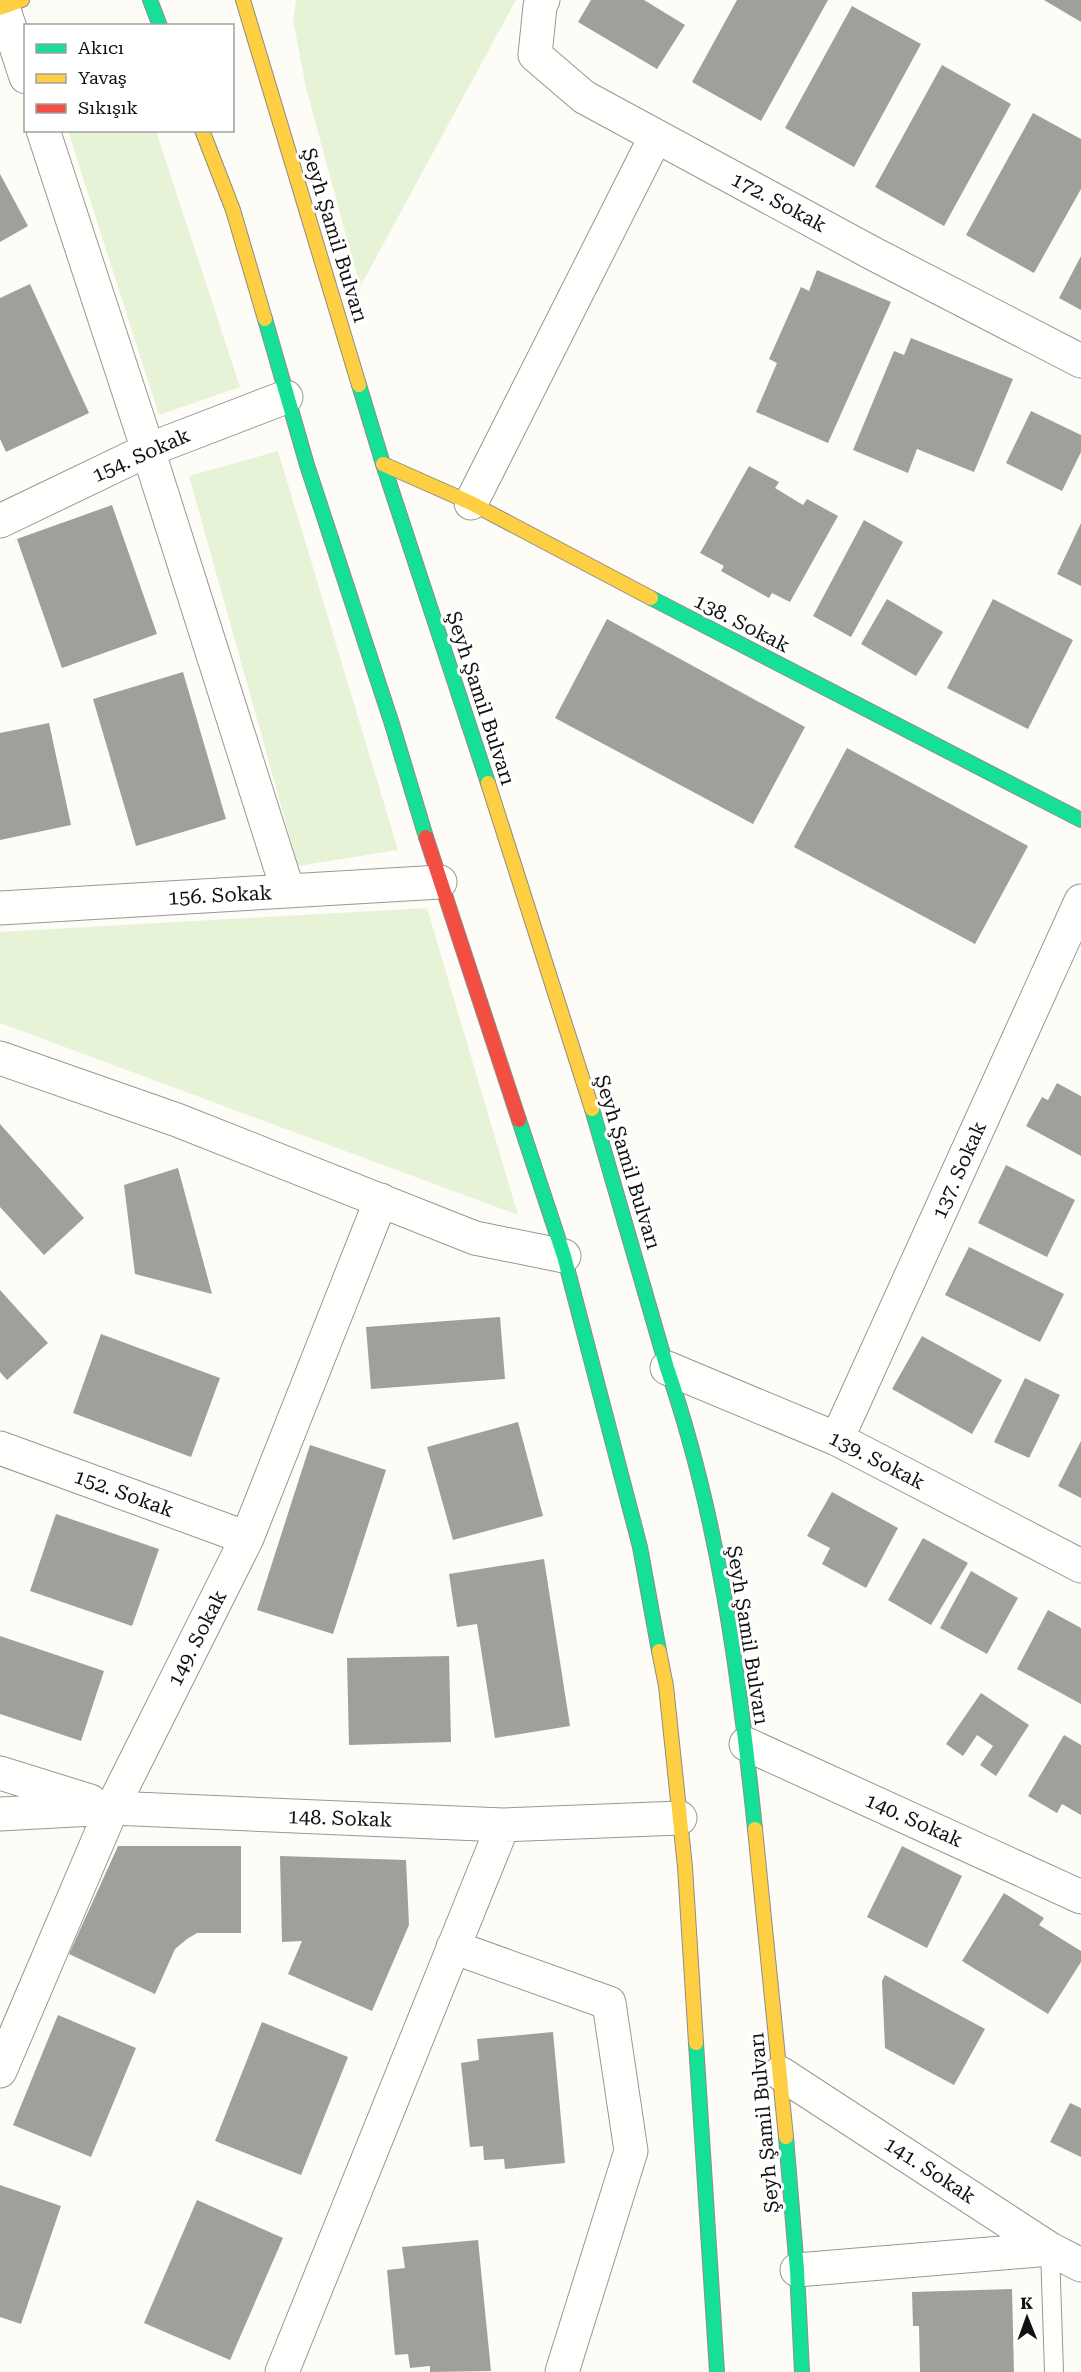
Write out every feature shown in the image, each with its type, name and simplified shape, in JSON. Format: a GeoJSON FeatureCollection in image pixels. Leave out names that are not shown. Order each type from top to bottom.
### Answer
{"type":"FeatureCollection","features":[{"type":"Feature","properties":{"kind":"main road"},"geometry":{"type":"LineString","coordinates":[[150,0],[159,24]]}},
{"type":"Feature","properties":{"kind":"main road","name":"Şeyh Şamil Bulvarı"},"geometry":{"type":"LineString","coordinates":[[243,0],[383,464],[536,928],[615,1182],[667,1368],[681,1408],[718,1557],[746,1744],[780,2073],[797,2270],[802,2372]]}},
{"type":"Feature","properties":{"kind":"main road"},"geometry":{"type":"LineString","coordinates":[[203,132],[233,210],[286,397],[392,724],[440,882],[564,1256],[640,1547],[666,1686],[680,1818],[707,2192],[717,2372]]}},
{"type":"Feature","properties":{"kind":"main road","name":"138. Sokak"},"geometry":{"type":"LineString","coordinates":[[383,464],[471,503],[1081,820]]}},
{"type":"Feature","properties":{"kind":"street","name":"172. Sokak"},"geometry":{"type":"LineString","coordinates":[[543,0],[540,6],[535,55],[584,97],[872,253],[1081,361]]}},
{"type":"Feature","properties":{"kind":"street"},"geometry":{"type":"LineString","coordinates":[[8,5],[24,69]]}},
{"type":"Feature","properties":{"kind":"street"},"geometry":{"type":"LineString","coordinates":[[44,132],[148,450],[288,891]]}},
{"type":"Feature","properties":{"kind":"street"},"geometry":{"type":"LineString","coordinates":[[471,503],[656,136]]}},
{"type":"Feature","properties":{"kind":"street","name":"154. Sokak"},"geometry":{"type":"LineString","coordinates":[[0,521],[148,450],[286,397]]}},
{"type":"Feature","properties":{"kind":"street","name":"156. Sokak"},"geometry":{"type":"LineString","coordinates":[[0,908],[440,882]]}},
{"type":"Feature","properties":{"kind":"street","name":"137. Sokak"},"geometry":{"type":"LineString","coordinates":[[837,1439],[1081,901]]}},
{"type":"Feature","properties":{"kind":"street"},"geometry":{"type":"LineString","coordinates":[[0,1058],[177,1120],[476,1238],[564,1256]]}},
{"type":"Feature","properties":{"kind":"street","name":"149. Sokak"},"geometry":{"type":"LineString","coordinates":[[0,2071],[112,1808],[247,1538],[381,1200]]}},
{"type":"Feature","properties":{"kind":"street","name":"139. Sokak"},"geometry":{"type":"LineString","coordinates":[[667,1368],[837,1439],[1081,1566]]}},
{"type":"Feature","properties":{"kind":"street","name":"152. Sokak"},"geometry":{"type":"LineString","coordinates":[[0,1448],[247,1538]]}},
{"type":"Feature","properties":{"kind":"street","name":"140. Sokak"},"geometry":{"type":"LineString","coordinates":[[746,1744],[1081,1897]]}},
{"type":"Feature","properties":{"kind":"street"},"geometry":{"type":"LineString","coordinates":[[0,1773],[112,1808]]}},
{"type":"Feature","properties":{"kind":"street","name":"148. Sokak"},"geometry":{"type":"LineString","coordinates":[[0,1814],[112,1808],[503,1825],[680,1818]]}},
{"type":"Feature","properties":{"kind":"street"},"geometry":{"type":"LineString","coordinates":[[282,2372],[503,1825]]}},
{"type":"Feature","properties":{"kind":"street"},"geometry":{"type":"LineString","coordinates":[[453,1947],[609,2002],[631,2151],[562,2372]]}},
{"type":"Feature","properties":{"kind":"street","name":"141. Sokak"},"geometry":{"type":"LineString","coordinates":[[780,2073],[1050,2249],[1081,2265]]}},
{"type":"Feature","properties":{"kind":"street"},"geometry":{"type":"LineString","coordinates":[[797,2270],[1050,2249]]}},
{"type":"Feature","properties":{"kind":"lane"},"geometry":{"type":"LineString","coordinates":[[1050,2249],[1054,2372]]}},
{"type":"Feature","properties":{"kind":"green space"},"geometry":{"type":"Polygon","coordinates":[[[296,0],[516,0],[360,287],[306,88],[293,19],[296,0]]]}},
{"type":"Feature","properties":{"kind":"green space"},"geometry":{"type":"Polygon","coordinates":[[[68,132],[156,132],[240,387],[159,415],[68,132]]]}},
{"type":"Feature","properties":{"kind":"green space"},"geometry":{"type":"Polygon","coordinates":[[[278,451],[398,850],[298,866],[189,476],[278,451]]]}},
{"type":"Feature","properties":{"kind":"green space"},"geometry":{"type":"Polygon","coordinates":[[[427,908],[518,1215],[0,1023],[0,932],[427,908]]]}},
{"type":"Feature","properties":{"kind":"building"},"geometry":{"type":"Polygon","coordinates":[[[591,0],[644,0],[685,25],[657,69],[578,22],[591,0]]]}},
{"type":"Feature","properties":{"kind":"building"},"geometry":{"type":"Polygon","coordinates":[[[737,0],[828,0],[761,121],[692,82],[737,0]]]}},
{"type":"Feature","properties":{"kind":"building"},"geometry":{"type":"Polygon","coordinates":[[[1044,0],[1081,0],[1081,22],[1044,0]]]}},
{"type":"Feature","properties":{"kind":"building"},"geometry":{"type":"Polygon","coordinates":[[[852,6],[921,44],[854,167],[785,128],[852,6]]]}},
{"type":"Feature","properties":{"kind":"building"},"geometry":{"type":"Polygon","coordinates":[[[942,65],[1011,104],[944,226],[875,187],[942,65]]]}},
{"type":"Feature","properties":{"kind":"building"},"geometry":{"type":"Polygon","coordinates":[[[1033,113],[1081,139],[1081,189],[1034,273],[966,235],[1033,113]]]}},
{"type":"Feature","properties":{"kind":"building"},"geometry":{"type":"Polygon","coordinates":[[[0,174],[28,226],[0,242],[0,174]]]}},
{"type":"Feature","properties":{"kind":"building"},"geometry":{"type":"Polygon","coordinates":[[[1081,256],[1081,310],[1059,298],[1081,256]]]}},
{"type":"Feature","properties":{"kind":"building"},"geometry":{"type":"Polygon","coordinates":[[[817,270],[891,302],[828,443],[756,412],[777,363],[769,359],[801,287],[809,291],[817,270]]]}},
{"type":"Feature","properties":{"kind":"building"},"geometry":{"type":"Polygon","coordinates":[[[30,284],[89,413],[6,452],[0,439],[0,298],[30,284]]]}},
{"type":"Feature","properties":{"kind":"building"},"geometry":{"type":"Polygon","coordinates":[[[911,338],[1013,379],[974,472],[917,449],[908,473],[853,450],[894,351],[904,355],[911,338]]]}},
{"type":"Feature","properties":{"kind":"building"},"geometry":{"type":"Polygon","coordinates":[[[1031,411],[1081,435],[1081,452],[1062,491],[1006,463],[1031,411]]]}},
{"type":"Feature","properties":{"kind":"building"},"geometry":{"type":"Polygon","coordinates":[[[749,466],[779,482],[775,488],[803,505],[807,499],[838,516],[790,602],[772,593],[769,598],[721,571],[724,566],[700,553],[749,466]]]}},
{"type":"Feature","properties":{"kind":"building"},"geometry":{"type":"Polygon","coordinates":[[[112,505],[157,634],[62,668],[17,539],[112,505]]]}},
{"type":"Feature","properties":{"kind":"building"},"geometry":{"type":"Polygon","coordinates":[[[864,520],[903,542],[851,637],[813,616],[864,520]]]}},
{"type":"Feature","properties":{"kind":"building"},"geometry":{"type":"Polygon","coordinates":[[[1081,523],[1081,586],[1057,574],[1081,523]]]}},
{"type":"Feature","properties":{"kind":"building"},"geometry":{"type":"Polygon","coordinates":[[[887,599],[943,632],[916,676],[861,644],[887,599]]]}},
{"type":"Feature","properties":{"kind":"building"},"geometry":{"type":"Polygon","coordinates":[[[993,599],[1073,640],[1028,729],[947,688],[993,599]]]}},
{"type":"Feature","properties":{"kind":"building"},"geometry":{"type":"Polygon","coordinates":[[[607,619],[805,727],[753,824],[555,718],[607,619]]]}},
{"type":"Feature","properties":{"kind":"building"},"geometry":{"type":"Polygon","coordinates":[[[183,672],[226,819],[136,846],[93,699],[183,672]]]}},
{"type":"Feature","properties":{"kind":"building"},"geometry":{"type":"Polygon","coordinates":[[[49,723],[71,825],[0,840],[0,733],[49,723]]]}},
{"type":"Feature","properties":{"kind":"building"},"geometry":{"type":"Polygon","coordinates":[[[847,748],[1028,846],[975,944],[794,847],[847,748]]]}},
{"type":"Feature","properties":{"kind":"building"},"geometry":{"type":"Polygon","coordinates":[[[1057,1083],[1081,1096],[1081,1156],[1026,1126],[1042,1097],[1048,1100],[1057,1083]]]}},
{"type":"Feature","properties":{"kind":"building"},"geometry":{"type":"Polygon","coordinates":[[[0,1124],[84,1218],[44,1255],[0,1207],[0,1124]]]}},
{"type":"Feature","properties":{"kind":"building"},"geometry":{"type":"Polygon","coordinates":[[[1006,1165],[1075,1200],[1047,1257],[978,1223],[1006,1165]]]}},
{"type":"Feature","properties":{"kind":"building"},"geometry":{"type":"Polygon","coordinates":[[[178,1168],[212,1294],[135,1274],[124,1185],[178,1168]]]}},
{"type":"Feature","properties":{"kind":"building"},"geometry":{"type":"Polygon","coordinates":[[[969,1247],[1064,1294],[1040,1342],[945,1295],[969,1247]]]}},
{"type":"Feature","properties":{"kind":"building"},"geometry":{"type":"Polygon","coordinates":[[[0,1290],[48,1343],[7,1380],[0,1372],[0,1290]]]}},
{"type":"Feature","properties":{"kind":"building"},"geometry":{"type":"Polygon","coordinates":[[[500,1317],[505,1379],[371,1389],[366,1327],[500,1317]]]}},
{"type":"Feature","properties":{"kind":"building"},"geometry":{"type":"Polygon","coordinates":[[[101,1334],[220,1378],[191,1457],[73,1413],[101,1334]]]}},
{"type":"Feature","properties":{"kind":"building"},"geometry":{"type":"Polygon","coordinates":[[[922,1336],[1002,1380],[972,1434],[892,1389],[922,1336]]]}},
{"type":"Feature","properties":{"kind":"building"},"geometry":{"type":"Polygon","coordinates":[[[1025,1378],[1060,1395],[1029,1458],[994,1442],[1025,1378]]]}},
{"type":"Feature","properties":{"kind":"building"},"geometry":{"type":"Polygon","coordinates":[[[518,1422],[543,1516],[453,1540],[427,1447],[518,1422]]]}},
{"type":"Feature","properties":{"kind":"building"},"geometry":{"type":"Polygon","coordinates":[[[1081,1441],[1081,1498],[1058,1486],[1081,1441]]]}},
{"type":"Feature","properties":{"kind":"building"},"geometry":{"type":"Polygon","coordinates":[[[310,1445],[386,1470],[333,1634],[257,1610],[310,1445]]]}},
{"type":"Feature","properties":{"kind":"building"},"geometry":{"type":"Polygon","coordinates":[[[832,1492],[898,1528],[866,1588],[822,1564],[830,1548],[807,1536],[832,1492]]]}},
{"type":"Feature","properties":{"kind":"building"},"geometry":{"type":"Polygon","coordinates":[[[56,1514],[159,1549],[132,1626],[30,1591],[56,1514]]]}},
{"type":"Feature","properties":{"kind":"building"},"geometry":{"type":"Polygon","coordinates":[[[923,1538],[968,1563],[931,1625],[888,1600],[923,1538]]]}},
{"type":"Feature","properties":{"kind":"building"},"geometry":{"type":"Polygon","coordinates":[[[544,1559],[570,1726],[495,1738],[477,1624],[457,1627],[449,1574],[544,1559]]]}},
{"type":"Feature","properties":{"kind":"building"},"geometry":{"type":"Polygon","coordinates":[[[971,1571],[1018,1598],[987,1654],[940,1628],[971,1571]]]}},
{"type":"Feature","properties":{"kind":"building"},"geometry":{"type":"Polygon","coordinates":[[[1048,1610],[1081,1628],[1081,1704],[1017,1669],[1048,1610]]]}},
{"type":"Feature","properties":{"kind":"building"},"geometry":{"type":"Polygon","coordinates":[[[0,1636],[104,1671],[81,1741],[0,1714],[0,1636]]]}},
{"type":"Feature","properties":{"kind":"building"},"geometry":{"type":"Polygon","coordinates":[[[449,1656],[451,1742],[349,1745],[347,1658],[449,1656]]]}},
{"type":"Feature","properties":{"kind":"building"},"geometry":{"type":"Polygon","coordinates":[[[981,1693],[1029,1725],[996,1776],[980,1765],[993,1746],[977,1735],[963,1756],[946,1744],[981,1693]]]}},
{"type":"Feature","properties":{"kind":"building"},"geometry":{"type":"Polygon","coordinates":[[[1064,1735],[1081,1745],[1081,1815],[1062,1804],[1057,1813],[1028,1796],[1064,1735]]]}},
{"type":"Feature","properties":{"kind":"building"},"geometry":{"type":"Polygon","coordinates":[[[118,1846],[241,1846],[241,1933],[197,1933],[187,1939],[175,1949],[155,1994],[69,1954],[118,1846]]]}},
{"type":"Feature","properties":{"kind":"building"},"geometry":{"type":"Polygon","coordinates":[[[902,1846],[962,1876],[927,1948],[867,1917],[902,1846]]]}},
{"type":"Feature","properties":{"kind":"building"},"geometry":{"type":"Polygon","coordinates":[[[280,1856],[406,1860],[409,1925],[372,2011],[288,1974],[302,1941],[282,1942],[280,1856]]]}},
{"type":"Feature","properties":{"kind":"building"},"geometry":{"type":"Polygon","coordinates":[[[1004,1893],[1044,1918],[1039,1925],[1081,1951],[1081,1962],[1048,2014],[962,1961],[1004,1893]]]}},
{"type":"Feature","properties":{"kind":"building"},"geometry":{"type":"Polygon","coordinates":[[[885,1975],[985,2029],[954,2085],[885,2048],[882,1981],[885,1975]]]}},
{"type":"Feature","properties":{"kind":"building"},"geometry":{"type":"Polygon","coordinates":[[[58,2015],[136,2048],[91,2157],[13,2125],[58,2015]]]}},
{"type":"Feature","properties":{"kind":"building"},"geometry":{"type":"Polygon","coordinates":[[[262,2022],[348,2057],[301,2175],[215,2141],[262,2022]]]}},
{"type":"Feature","properties":{"kind":"building"},"geometry":{"type":"Polygon","coordinates":[[[553,2032],[565,2163],[505,2169],[504,2159],[484,2160],[483,2146],[470,2147],[461,2063],[479,2060],[477,2039],[553,2032]]]}},
{"type":"Feature","properties":{"kind":"building"},"geometry":{"type":"Polygon","coordinates":[[[1070,2103],[1081,2108],[1081,2157],[1050,2142],[1070,2103]]]}},
{"type":"Feature","properties":{"kind":"building"},"geometry":{"type":"Polygon","coordinates":[[[0,2185],[61,2206],[21,2324],[0,2317],[0,2185]]]}},
{"type":"Feature","properties":{"kind":"building"},"geometry":{"type":"Polygon","coordinates":[[[197,2200],[283,2238],[230,2360],[144,2323],[197,2200]]]}},
{"type":"Feature","properties":{"kind":"building"},"geometry":{"type":"Polygon","coordinates":[[[478,2240],[491,2371],[430,2372],[430,2366],[410,2368],[408,2354],[395,2355],[387,2270],[405,2268],[402,2247],[478,2240]]]}},
{"type":"Feature","properties":{"kind":"building"},"geometry":{"type":"Polygon","coordinates":[[[1012,2289],[1014,2372],[920,2372],[919,2326],[913,2326],[912,2292],[1012,2289]]]}},
{"type":"Feature","properties":{"kind":"traffic: fast"},"geometry":{"type":"LineString","coordinates":[[150,0],[159,24]]}},
{"type":"Feature","properties":{"kind":"traffic: fast"},"geometry":{"type":"LineString","coordinates":[[265,319],[307,465],[392,724],[426,837]]}},
{"type":"Feature","properties":{"kind":"traffic: fast"},"geometry":{"type":"LineString","coordinates":[[359,385],[488,783]]}},
{"type":"Feature","properties":{"kind":"traffic: fast"},"geometry":{"type":"LineString","coordinates":[[651,598],[1081,820]]}},
{"type":"Feature","properties":{"kind":"traffic: fast"},"geometry":{"type":"LineString","coordinates":[[592,1109],[685,1424],[713,1538],[734,1654],[755,1829]]}},
{"type":"Feature","properties":{"kind":"traffic: fast"},"geometry":{"type":"LineString","coordinates":[[519,1120],[564,1256],[640,1547],[659,1651]]}},
{"type":"Feature","properties":{"kind":"traffic: fast"},"geometry":{"type":"LineString","coordinates":[[696,2043],[717,2372]]}},
{"type":"Feature","properties":{"kind":"traffic: fast"},"geometry":{"type":"LineString","coordinates":[[786,2137],[797,2270],[802,2372]]}},
{"type":"Feature","properties":{"kind":"traffic: slow"},"geometry":{"type":"LineString","coordinates":[[0,8],[22,0]]}},
{"type":"Feature","properties":{"kind":"traffic: slow"},"geometry":{"type":"LineString","coordinates":[[243,0],[359,385]]}},
{"type":"Feature","properties":{"kind":"traffic: slow"},"geometry":{"type":"LineString","coordinates":[[203,132],[233,210],[265,319]]}},
{"type":"Feature","properties":{"kind":"traffic: slow"},"geometry":{"type":"LineString","coordinates":[[383,464],[471,503],[651,598]]}},
{"type":"Feature","properties":{"kind":"traffic: slow"},"geometry":{"type":"LineString","coordinates":[[488,783],[592,1109]]}},
{"type":"Feature","properties":{"kind":"traffic: slow"},"geometry":{"type":"LineString","coordinates":[[659,1651],[666,1686],[685,1867],[696,2043]]}},
{"type":"Feature","properties":{"kind":"traffic: slow"},"geometry":{"type":"LineString","coordinates":[[755,1829],[786,2137]]}},
{"type":"Feature","properties":{"kind":"traffic: jam"},"geometry":{"type":"LineString","coordinates":[[426,837],[519,1120]]}}]}
